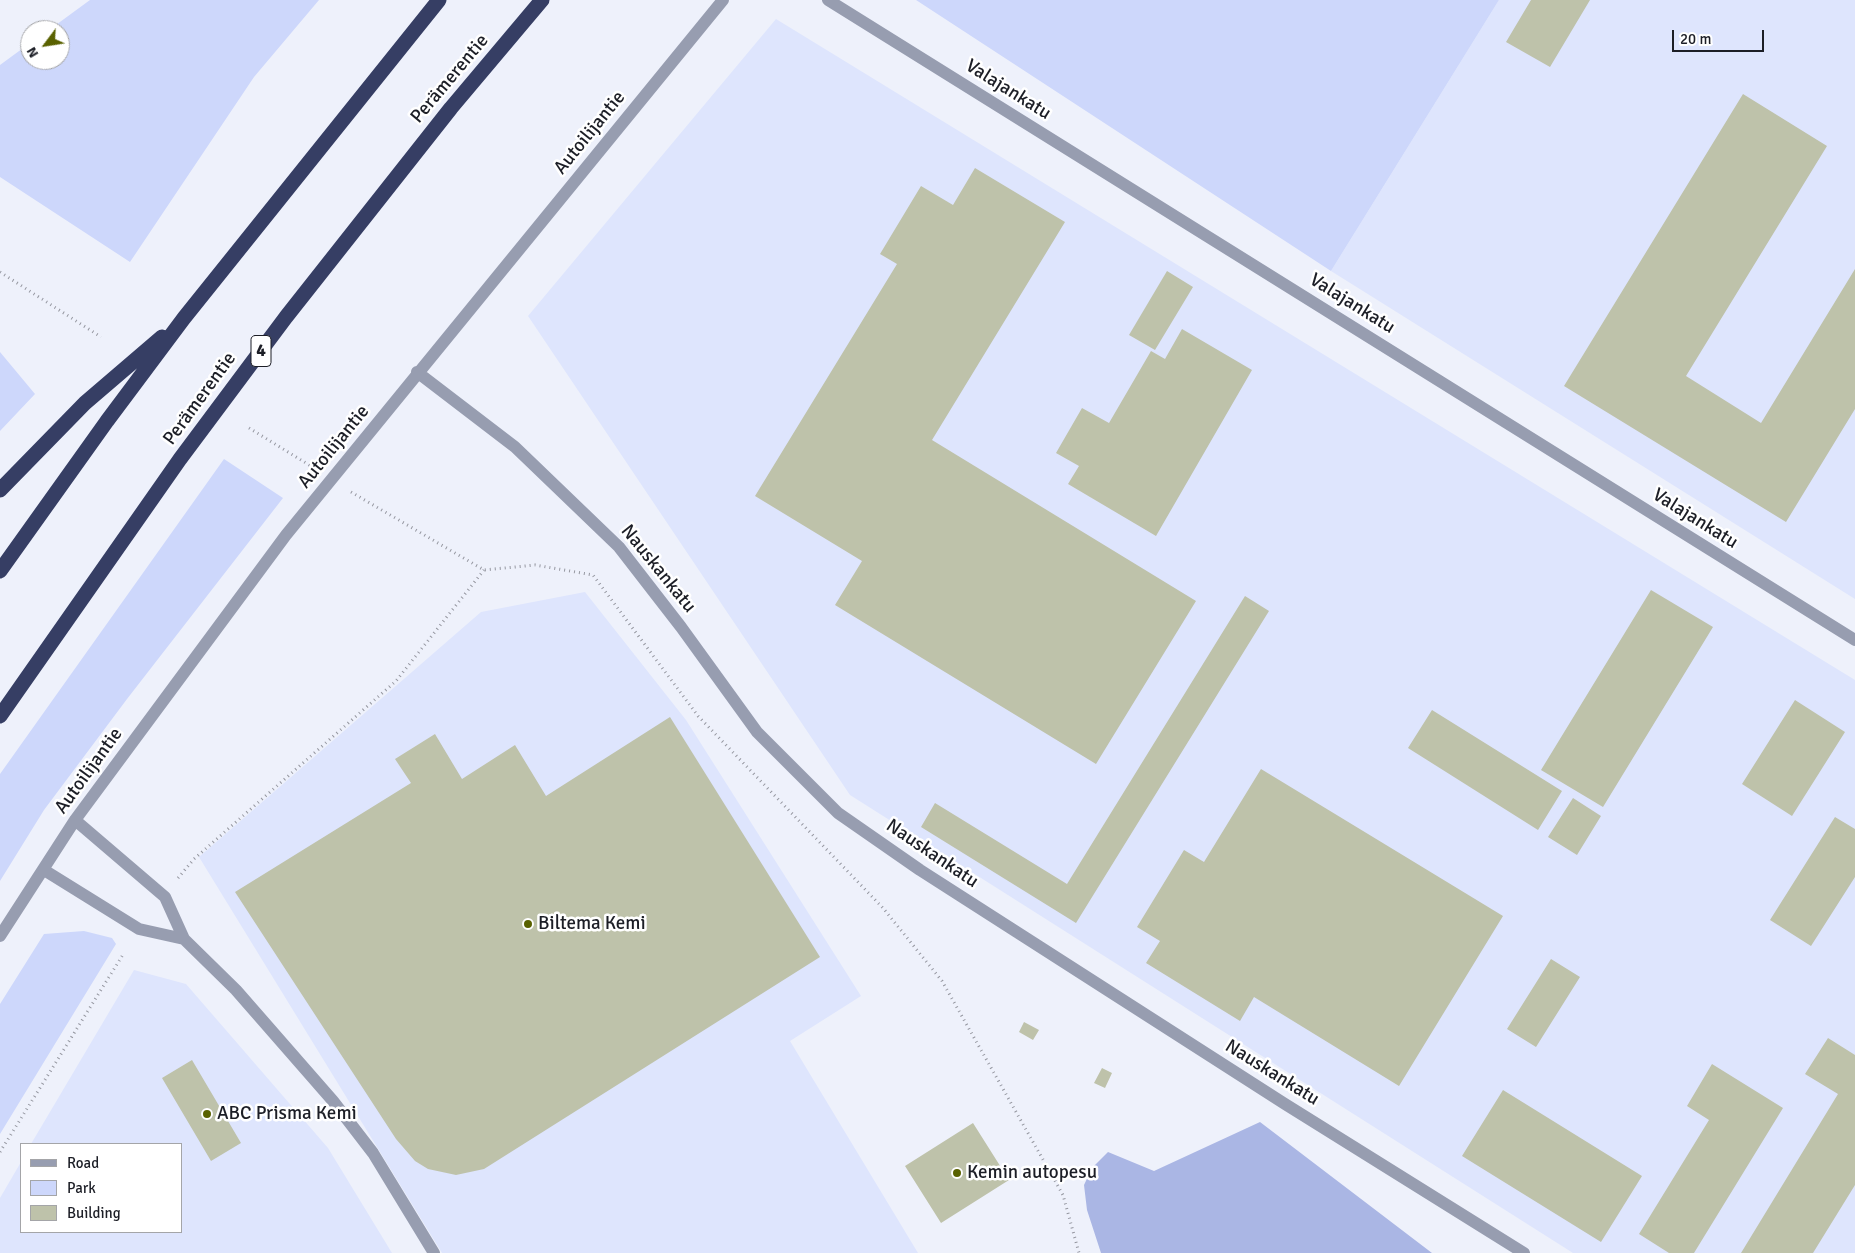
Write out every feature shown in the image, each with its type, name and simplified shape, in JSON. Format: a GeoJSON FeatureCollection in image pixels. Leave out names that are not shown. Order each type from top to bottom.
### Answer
{"type":"FeatureCollection","features":[{"type":"Feature","properties":{"kind":"highway"},"geometry":{"type":"LineString","coordinates":[[0,571],[107,421],[184,318],[439,0]]}},
{"type":"Feature","properties":{"kind":"highway","name":"Perämerentie"},"geometry":{"type":"LineString","coordinates":[[0,716],[180,459],[286,317],[451,108],[542,0]]}},
{"type":"Feature","properties":{"kind":"highway"},"geometry":{"type":"LineString","coordinates":[[0,490],[85,403],[184,318]]}},
{"type":"Feature","properties":{"kind":"street","name":"Autoilijantie"},"geometry":{"type":"LineString","coordinates":[[0,936],[75,820],[286,535],[417,372],[723,0]]}},
{"type":"Feature","properties":{"kind":"street","name":"Valajankatu"},"geometry":{"type":"LineString","coordinates":[[828,0],[1855,640]]}},
{"type":"Feature","properties":{"kind":"street","name":"Nauskankatu"},"geometry":{"type":"LineString","coordinates":[[417,372],[516,447],[619,548],[681,627],[757,732],[838,813],[920,870],[1177,1035],[1524,1253]]}},
{"type":"Feature","properties":{"kind":"street"},"geometry":{"type":"LineString","coordinates":[[75,820],[165,897],[184,940],[236,990],[333,1101],[372,1153],[434,1253]]}},
{"type":"Feature","properties":{"kind":"street"},"geometry":{"type":"LineString","coordinates":[[44,870],[139,929],[184,940]]}},
{"type":"Feature","properties":{"kind":"path"},"geometry":{"type":"LineString","coordinates":[[0,272],[101,337]]}},
{"type":"Feature","properties":{"kind":"path"},"geometry":{"type":"LineString","coordinates":[[249,428],[314,468]]}},
{"type":"Feature","properties":{"kind":"path"},"geometry":{"type":"LineString","coordinates":[[350,492],[484,570],[535,565],[593,575],[698,716],[883,908],[942,981],[1062,1195],[1079,1253]]}},
{"type":"Feature","properties":{"kind":"path"},"geometry":{"type":"LineString","coordinates":[[178,878],[194,859],[396,680],[484,570]]}},
{"type":"Feature","properties":{"kind":"path"},"geometry":{"type":"LineString","coordinates":[[0,1152],[124,953]]}},
{"type":"Feature","properties":{"kind":"shaded area"},"geometry":{"type":"Polygon","coordinates":[[[1499,0],[1855,0],[1855,599],[1331,271],[1499,0]]]}},
{"type":"Feature","properties":{"kind":"shaded area"},"geometry":{"type":"Polygon","coordinates":[[[776,19],[1855,680],[1855,1253],[1573,1253],[850,795],[528,316],[776,19]]]}},
{"type":"Feature","properties":{"kind":"shaded area"},"geometry":{"type":"Polygon","coordinates":[[[585,592],[686,720],[861,996],[790,1041],[918,1253],[442,1253],[199,857],[481,612],[585,592]]]}},
{"type":"Feature","properties":{"kind":"shaded area"},"geometry":{"type":"Polygon","coordinates":[[[134,970],[186,984],[328,1148],[392,1253],[0,1253],[0,1198],[20,1164],[20,1233],[182,1233],[182,1143],[32,1143],[134,970]]]}},
{"type":"Feature","properties":{"kind":"shaded area"},"geometry":{"type":"Polygon","coordinates":[[[1260,1122],[1432,1253],[1101,1253],[1087,1210],[1084,1185],[1092,1168],[1108,1152],[1154,1171],[1260,1122]]]}},
{"type":"Feature","properties":{"kind":"green space"},"geometry":{"type":"Polygon","coordinates":[[[90,0],[319,0],[254,77],[130,262],[0,177],[0,65],[20,50],[20,70],[70,70],[70,20],[63,20],[90,0]]]}},
{"type":"Feature","properties":{"kind":"green space"},"geometry":{"type":"Polygon","coordinates":[[[916,0],[1499,0],[1331,271],[916,0]]]}},
{"type":"Feature","properties":{"kind":"green space"},"geometry":{"type":"Polygon","coordinates":[[[0,352],[35,394],[0,431],[0,352]]]}},
{"type":"Feature","properties":{"kind":"green space"},"geometry":{"type":"Polygon","coordinates":[[[224,459],[283,498],[127,699],[44,810],[0,881],[0,774],[224,459]]]}},
{"type":"Feature","properties":{"kind":"green space"},"geometry":{"type":"Polygon","coordinates":[[[84,931],[112,938],[116,944],[0,1134],[0,1004],[44,934],[84,931]]]}},
{"type":"Feature","properties":{"kind":"building"},"geometry":{"type":"Polygon","coordinates":[[[1531,0],[1590,0],[1550,67],[1506,42],[1531,0]]]}},
{"type":"Feature","properties":{"kind":"building"},"geometry":{"type":"Polygon","coordinates":[[[1743,94],[1827,146],[1686,376],[1761,423],[1855,269],[1855,409],[1786,522],[1564,386],[1743,94]]]}},
{"type":"Feature","properties":{"kind":"building"},"geometry":{"type":"Polygon","coordinates":[[[975,168],[1065,222],[932,440],[1196,601],[1096,764],[835,605],[862,561],[755,496],[897,264],[880,254],[921,186],[953,205],[975,168]]]}},
{"type":"Feature","properties":{"kind":"building"},"geometry":{"type":"Polygon","coordinates":[[[1167,271],[1193,287],[1155,350],[1129,335],[1167,271]]]}},
{"type":"Feature","properties":{"kind":"building"},"geometry":{"type":"Polygon","coordinates":[[[1182,329],[1252,370],[1156,536],[1068,484],[1079,466],[1056,453],[1082,408],[1109,423],[1151,351],[1165,359],[1182,329]]]}},
{"type":"Feature","properties":{"kind":"building"},"geometry":{"type":"Polygon","coordinates":[[[1651,590],[1713,627],[1603,807],[1541,770],[1651,590]]]}},
{"type":"Feature","properties":{"kind":"building"},"geometry":{"type":"Polygon","coordinates":[[[1245,596],[1269,611],[1076,923],[921,827],[935,803],[1067,884],[1245,596]]]}},
{"type":"Feature","properties":{"kind":"building"},"geometry":{"type":"Polygon","coordinates":[[[1795,700],[1845,732],[1792,816],[1742,784],[1795,700]]]}},
{"type":"Feature","properties":{"kind":"building"},"geometry":{"type":"Polygon","coordinates":[[[1432,710],[1562,791],[1538,830],[1408,748],[1432,710]]]}},
{"type":"Feature","properties":{"kind":"building","name":"Biltema Kemi"},"geometry":{"type":"Polygon","coordinates":[[[670,717],[820,957],[484,1169],[456,1175],[428,1169],[415,1161],[396,1139],[235,892],[411,783],[395,759],[435,734],[462,779],[515,745],[546,796],[670,717]]]}},
{"type":"Feature","properties":{"kind":"building"},"geometry":{"type":"Polygon","coordinates":[[[1261,769],[1503,916],[1399,1086],[1254,997],[1240,1021],[1146,963],[1160,941],[1137,927],[1184,850],[1204,862],[1261,769]]]}},
{"type":"Feature","properties":{"kind":"building"},"geometry":{"type":"Polygon","coordinates":[[[1573,798],[1601,816],[1577,855],[1548,837],[1573,798]]]}},
{"type":"Feature","properties":{"kind":"building"},"geometry":{"type":"Polygon","coordinates":[[[1835,817],[1855,829],[1855,877],[1811,946],[1770,920],[1835,817]]]}},
{"type":"Feature","properties":{"kind":"building"},"geometry":{"type":"Polygon","coordinates":[[[1551,959],[1580,977],[1536,1047],[1507,1029],[1551,959]]]}},
{"type":"Feature","properties":{"kind":"building"},"geometry":{"type":"Polygon","coordinates":[[[1024,1022],[1039,1030],[1033,1040],[1019,1032],[1024,1022]]]}},
{"type":"Feature","properties":{"kind":"building"},"geometry":{"type":"Polygon","coordinates":[[[1828,1038],[1855,1055],[1855,1185],[1813,1253],[1741,1253],[1838,1094],[1805,1074],[1828,1038]]]}},
{"type":"Feature","properties":{"kind":"building"},"geometry":{"type":"Polygon","coordinates":[[[192,1060],[241,1143],[211,1161],[162,1078],[192,1060]]]}},
{"type":"Feature","properties":{"kind":"building"},"geometry":{"type":"Polygon","coordinates":[[[1712,1064],[1783,1108],[1694,1253],[1669,1253],[1639,1234],[1709,1120],[1687,1106],[1712,1064]]]}},
{"type":"Feature","properties":{"kind":"building"},"geometry":{"type":"Polygon","coordinates":[[[1102,1068],[1112,1073],[1105,1088],[1094,1083],[1102,1068]]]}},
{"type":"Feature","properties":{"kind":"building"},"geometry":{"type":"Polygon","coordinates":[[[1503,1090],[1642,1176],[1601,1242],[1462,1156],[1503,1090]]]}},
{"type":"Feature","properties":{"kind":"building","name":"Kemin autopesu"},"geometry":{"type":"Polygon","coordinates":[[[973,1123],[1009,1180],[941,1223],[905,1166],[973,1123]]]}},
{"type":"Feature","properties":{"kind":"place","name":"Biltema Kemi"},"geometry":{"type":"Point","coordinates":[528,924]}},
{"type":"Feature","properties":{"kind":"place","name":"ABC Prisma Kemi"},"geometry":{"type":"Point","coordinates":[207,1114]}},
{"type":"Feature","properties":{"kind":"place","name":"Kemin autopesu"},"geometry":{"type":"Point","coordinates":[957,1173]}}]}
